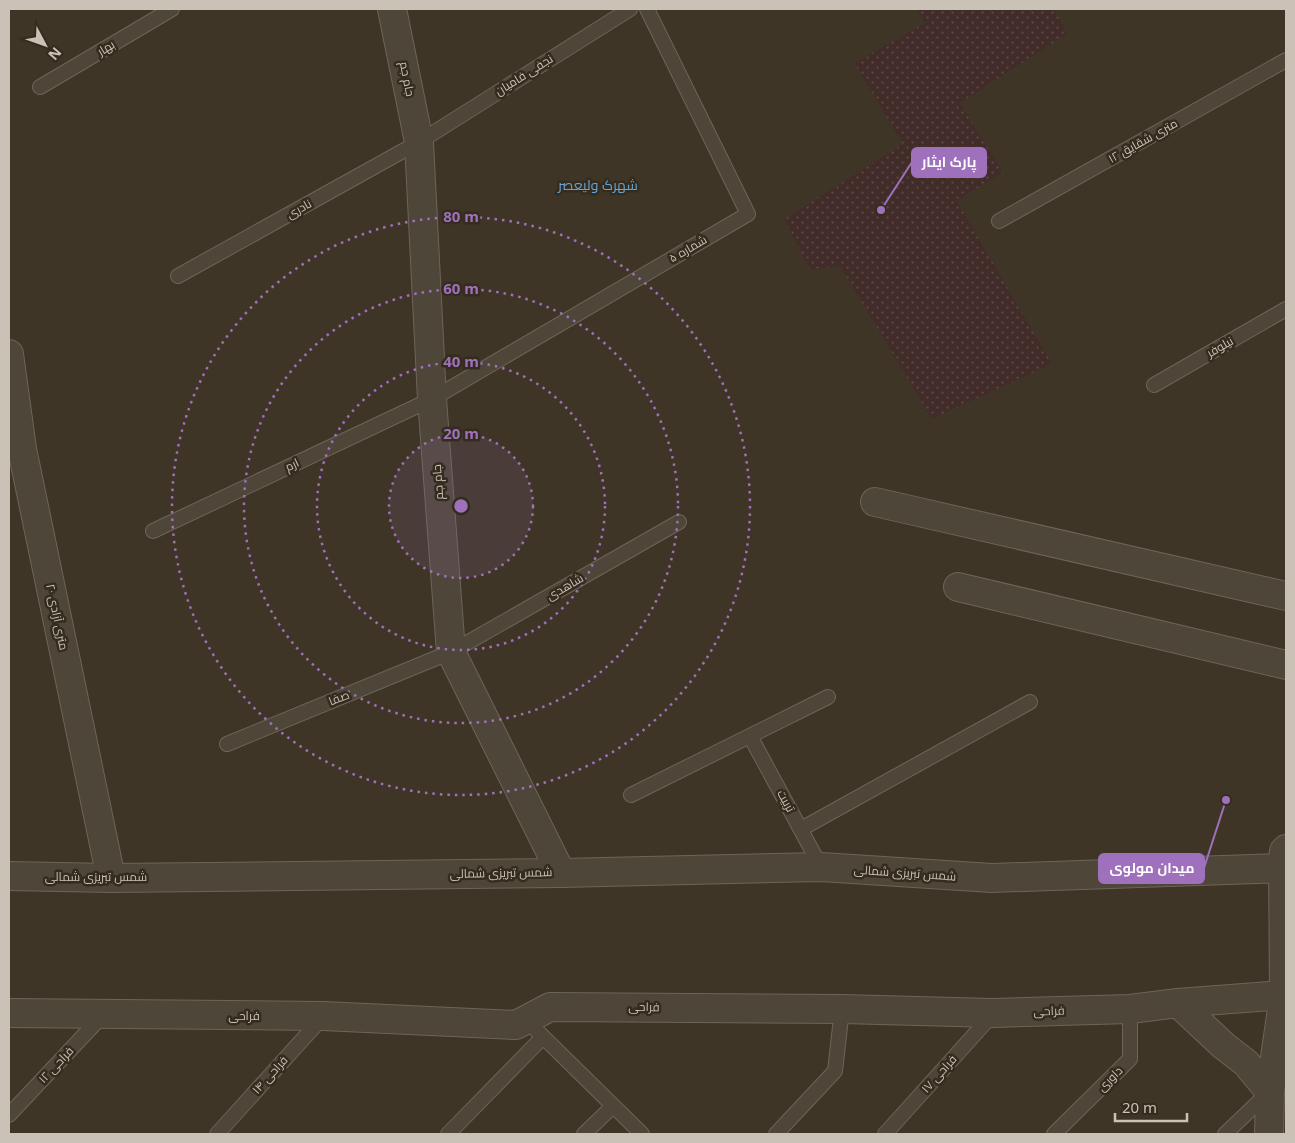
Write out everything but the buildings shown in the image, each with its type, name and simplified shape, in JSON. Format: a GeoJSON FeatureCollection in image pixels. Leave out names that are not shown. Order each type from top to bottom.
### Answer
{"type":"FeatureCollection","features":[{"type":"Feature","properties":{"kind":"street","name":"جام جم"},"geometry":{"type":"LineString","coordinates":[[392,9],[419,142],[432,399],[451,652],[561,873]]}},
{"type":"Feature","properties":{"kind":"street","name":"۲۰ متری آزادی"},"geometry":{"type":"LineString","coordinates":[[9,354],[15,454],[112,878]]}},
{"type":"Feature","properties":{"kind":"street"},"geometry":{"type":"LineString","coordinates":[[875,502],[1286,596]]}},
{"type":"Feature","properties":{"kind":"street"},"geometry":{"type":"LineString","coordinates":[[958,587],[1286,665]]}},
{"type":"Feature","properties":{"kind":"street","name":"شمس تبریزی شمالی"},"geometry":{"type":"LineString","coordinates":[[9,876],[112,878],[561,873],[821,867],[992,878],[1285,858]]}},
{"type":"Feature","properties":{"kind":"street"},"geometry":{"type":"LineString","coordinates":[[1269,1134],[1270,1092],[1285,1000],[1285,858]]}},
{"type":"Feature","properties":{"kind":"street","name":"فراحی"},"geometry":{"type":"LineString","coordinates":[[9,1013],[323,1016],[516,1025],[534,1028],[550,1006],[842,1009],[993,1013],[1130,1009],[1178,1003],[1285,1000]]}},
{"type":"Feature","properties":{"kind":"street"},"geometry":{"type":"LineString","coordinates":[[1178,1003],[1246,1064],[1270,1092]]}},
{"type":"Feature","properties":{"kind":"lane","name":"بهار"},"geometry":{"type":"LineString","coordinates":[[40,87],[172,9]]}},
{"type":"Feature","properties":{"kind":"lane","name":"نجفی فامیان"},"geometry":{"type":"LineString","coordinates":[[419,142],[630,9]]}},
{"type":"Feature","properties":{"kind":"lane","name":"شماره ۵"},"geometry":{"type":"LineString","coordinates":[[432,399],[748,214],[647,9]]}},
{"type":"Feature","properties":{"kind":"lane","name":"۱۲ متری شقایق"},"geometry":{"type":"LineString","coordinates":[[999,222],[1286,60]]}},
{"type":"Feature","properties":{"kind":"lane","name":"نادری"},"geometry":{"type":"LineString","coordinates":[[178,276],[419,142]]}},
{"type":"Feature","properties":{"kind":"lane","name":"نیلوفر"},"geometry":{"type":"LineString","coordinates":[[1154,385],[1286,309]]}},
{"type":"Feature","properties":{"kind":"lane","name":"ارم"},"geometry":{"type":"LineString","coordinates":[[153,531],[432,399]]}},
{"type":"Feature","properties":{"kind":"lane","name":"شاهدی"},"geometry":{"type":"LineString","coordinates":[[451,652],[679,522]]}},
{"type":"Feature","properties":{"kind":"lane","name":"صفا"},"geometry":{"type":"LineString","coordinates":[[227,744],[451,652]]}},
{"type":"Feature","properties":{"kind":"lane"},"geometry":{"type":"LineString","coordinates":[[631,795],[828,696]]}},
{"type":"Feature","properties":{"kind":"lane"},"geometry":{"type":"LineString","coordinates":[[801,829],[1030,702]]}},
{"type":"Feature","properties":{"kind":"lane","name":"تربیت"},"geometry":{"type":"LineString","coordinates":[[750,736],[821,867]]}},
{"type":"Feature","properties":{"kind":"lane"},"geometry":{"type":"LineString","coordinates":[[776,1134],[835,1071],[842,1009]]}},
{"type":"Feature","properties":{"kind":"lane","name":"داوری"},"geometry":{"type":"LineString","coordinates":[[1054,1134],[1130,1059],[1130,1009]]}},
{"type":"Feature","properties":{"kind":"lane","name":"فراحی ۱۷"},"geometry":{"type":"LineString","coordinates":[[885,1134],[993,1013]]}},
{"type":"Feature","properties":{"kind":"lane","name":"فراحی ۱۲"},"geometry":{"type":"LineString","coordinates":[[9,1115],[103,1015]]}},
{"type":"Feature","properties":{"kind":"lane","name":"فراحی ۱۴"},"geometry":{"type":"LineString","coordinates":[[217,1134],[323,1016]]}},
{"type":"Feature","properties":{"kind":"lane"},"geometry":{"type":"LineString","coordinates":[[448,1134],[534,1028],[642,1134]]}},
{"type":"Feature","properties":{"kind":"lane"},"geometry":{"type":"LineString","coordinates":[[1225,1134],[1270,1092]]}},
{"type":"Feature","properties":{"kind":"lane"},"geometry":{"type":"LineString","coordinates":[[584,1134],[612,1106]]}},
{"type":"Feature","properties":{"kind":"shaded area"},"geometry":{"type":"Polygon","coordinates":[[[917,9],[1054,9],[1067,34],[960,103],[1003,172],[957,201],[1052,364],[932,419],[840,266],[809,269],[784,219],[903,144],[854,63],[925,23],[917,9]]]}},
{"type":"Feature","properties":{"kind":"place","name":"پارک ایثار"},"geometry":{"type":"Point","coordinates":[881,210]}},
{"type":"Feature","properties":{"kind":"place","name":"میدان مولوی"},"geometry":{"type":"Point","coordinates":[1226,800]}},
{"type":"Feature","properties":{"kind":"district","name":"شهرک ولیعصر"},"geometry":{"type":"Point","coordinates":[598,185]}}]}
